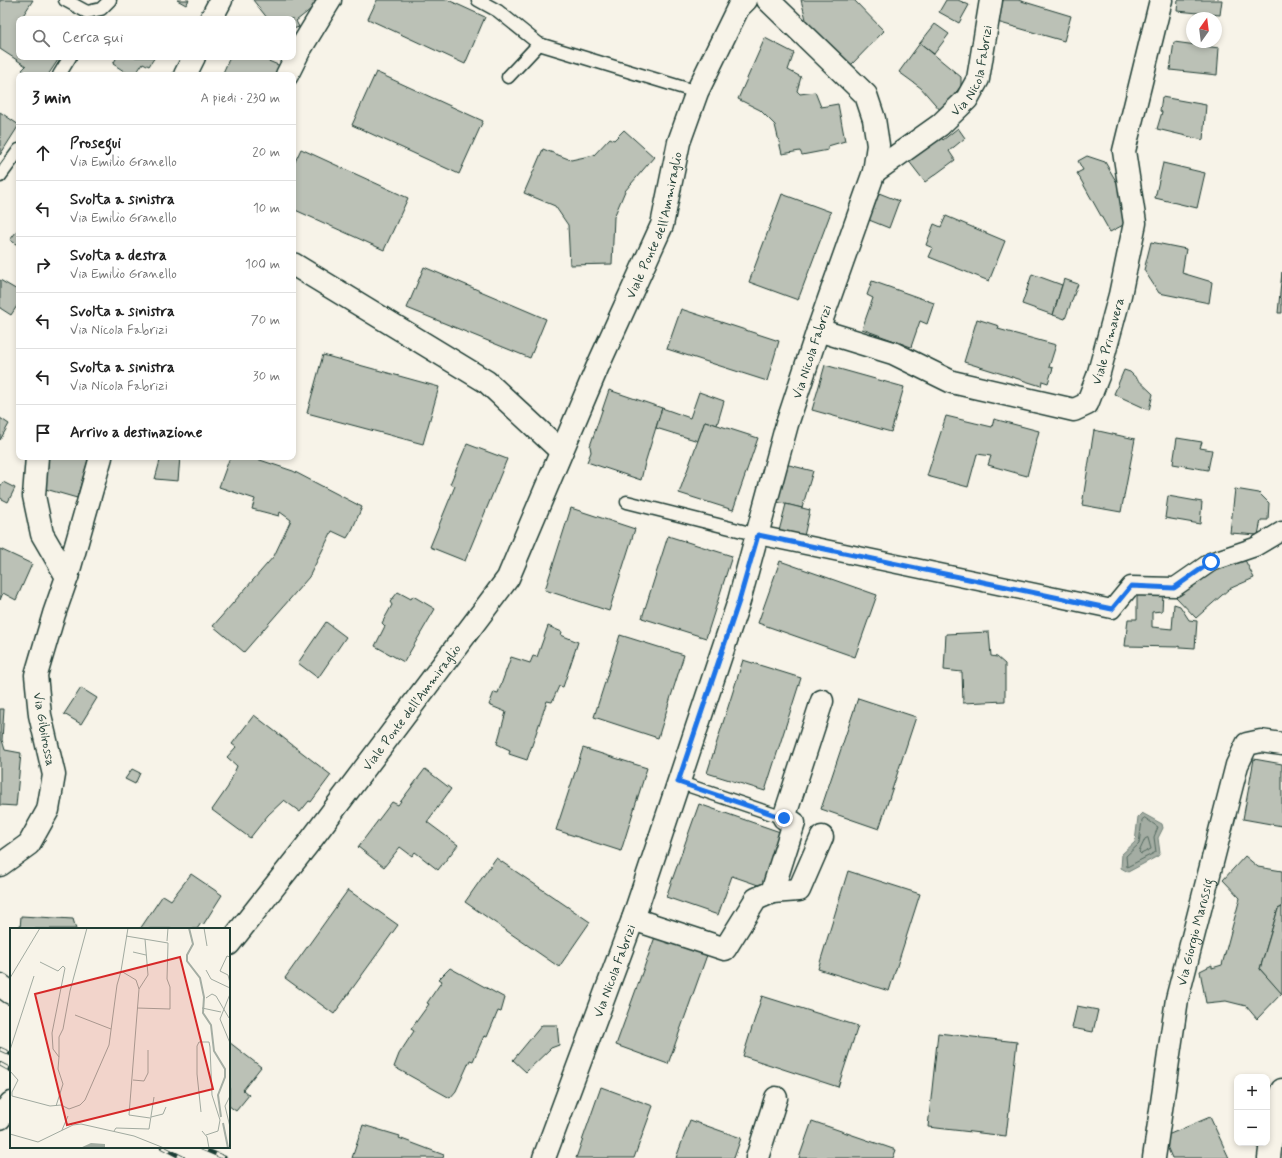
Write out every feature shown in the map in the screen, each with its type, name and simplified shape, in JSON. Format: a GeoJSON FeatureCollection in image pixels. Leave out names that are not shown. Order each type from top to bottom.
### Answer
{"type":"FeatureCollection","features":[{"type":"Feature","properties":{"kind":"street"},"geometry":{"type":"LineString","coordinates":[[213,16],[221,0]]}},
{"type":"Feature","properties":{"kind":"street"},"geometry":{"type":"LineString","coordinates":[[296,57],[330,0]]}},
{"type":"Feature","properties":{"kind":"street","name":"Viale Ponte dell'Ammiraglio"},"geometry":{"type":"LineString","coordinates":[[230,943],[308,844],[508,578],[597,368],[662,225],[679,142],[697,92],[738,8],[746,0]]}},
{"type":"Feature","properties":{"kind":"street","name":"Via Nicola Fabrizi"},"geometry":{"type":"LineString","coordinates":[[544,1158],[633,919],[739,601],[758,535],[779,452],[818,330],[874,172],[878,145],[874,119],[866,95],[768,0]]}},
{"type":"Feature","properties":{"kind":"street","name":"Via Nicola Fabrizi"},"geometry":{"type":"LineString","coordinates":[[874,172],[940,125],[967,99],[978,79],[991,0]]}},
{"type":"Feature","properties":{"kind":"street","name":"Viale Primavera"},"geometry":{"type":"LineString","coordinates":[[818,330],[893,353],[952,382],[1074,410],[1087,404],[1098,376],[1120,295],[1135,223],[1124,151],[1161,0]]}},
{"type":"Feature","properties":{"kind":"street"},"geometry":{"type":"LineString","coordinates":[[186,72],[192,60]]}},
{"type":"Feature","properties":{"kind":"street"},"geometry":{"type":"LineString","coordinates":[[288,72],[294,60]]}},
{"type":"Feature","properties":{"kind":"street"},"geometry":{"type":"LineString","coordinates":[[296,266],[487,382],[561,451]]}},
{"type":"Feature","properties":{"kind":"street"},"geometry":{"type":"LineString","coordinates":[[38,460],[34,496],[42,534],[67,577]]}},
{"type":"Feature","properties":{"kind":"street","name":"Via Gibilrossa"},"geometry":{"type":"LineString","coordinates":[[0,865],[29,844],[48,810],[54,775],[40,715],[36,675],[67,577],[100,460]]}},
{"type":"Feature","properties":{"kind":"street"},"geometry":{"type":"LineString","coordinates":[[758,535],[1112,609],[1131,586],[1174,588],[1211,562],[1255,547],[1282,531]]}},
{"type":"Feature","properties":{"kind":"street"},"geometry":{"type":"LineString","coordinates":[[772,892],[794,823],[784,818],[822,701]]}},
{"type":"Feature","properties":{"kind":"street","name":"Via Giorgio Marussig"},"geometry":{"type":"LineString","coordinates":[[1154,1158],[1177,999],[1237,765],[1247,744],[1261,741],[1282,744]]}},
{"type":"Feature","properties":{"kind":"street"},"geometry":{"type":"LineString","coordinates":[[633,919],[725,949],[756,899],[772,892],[798,890],[822,837]]}},
{"type":"Feature","properties":{"kind":"street"},"geometry":{"type":"LineString","coordinates":[[0,986],[10,992]]}},
{"type":"Feature","properties":{"kind":"street"},"geometry":{"type":"LineString","coordinates":[[1268,1158],[1275,1107],[1282,1090]]}},
{"type":"Feature","properties":{"kind":"street"},"geometry":{"type":"LineString","coordinates":[[757,1158],[776,1098]]}},
{"type":"Feature","properties":{"kind":"street"},"geometry":{"type":"LineString","coordinates":[[0,1118],[10,1104]]}},
{"type":"Feature","properties":{"kind":"lane"},"geometry":{"type":"LineString","coordinates":[[65,0],[87,16],[102,9],[110,0]]}},
{"type":"Feature","properties":{"kind":"lane"},"geometry":{"type":"LineString","coordinates":[[478,0],[498,11],[539,44],[697,92]]}},
{"type":"Feature","properties":{"kind":"lane"},"geometry":{"type":"LineString","coordinates":[[508,77],[539,44]]}},
{"type":"Feature","properties":{"kind":"lane"},"geometry":{"type":"LineString","coordinates":[[61,72],[68,60]]}},
{"type":"Feature","properties":{"kind":"lane"},"geometry":{"type":"LineString","coordinates":[[0,176],[16,154]]}},
{"type":"Feature","properties":{"kind":"lane"},"geometry":{"type":"LineString","coordinates":[[627,502],[758,535]]}},
{"type":"Feature","properties":{"kind":"lane"},"geometry":{"type":"LineString","coordinates":[[678,782],[784,818]]}},
{"type":"Feature","properties":{"kind":"water"},"geometry":{"type":"Polygon","coordinates":[[[1142,813],[1162,824],[1163,828],[1158,838],[1160,853],[1158,856],[1128,872],[1121,868],[1122,854],[1135,842],[1138,817],[1142,813]]]}},
{"type":"Feature","properties":{"kind":"building"},"geometry":{"type":"Polygon","coordinates":[[[0,0],[33,0],[23,16],[16,16],[16,59],[0,49],[0,0]]]}},
{"type":"Feature","properties":{"kind":"building"},"geometry":{"type":"Polygon","coordinates":[[[177,0],[189,0],[186,5],[177,0]]]}},
{"type":"Feature","properties":{"kind":"building"},"geometry":{"type":"Polygon","coordinates":[[[253,0],[321,1],[296,21],[296,16],[266,16],[253,0]]]}},
{"type":"Feature","properties":{"kind":"building"},"geometry":{"type":"Polygon","coordinates":[[[377,0],[448,0],[485,17],[465,64],[368,19],[377,0]]]}},
{"type":"Feature","properties":{"kind":"building"},"geometry":{"type":"Polygon","coordinates":[[[801,0],[854,0],[884,31],[850,66],[807,23],[801,0]]]}},
{"type":"Feature","properties":{"kind":"building"},"geometry":{"type":"Polygon","coordinates":[[[946,0],[958,0],[969,5],[959,23],[939,12],[946,0]]]}},
{"type":"Feature","properties":{"kind":"building"},"geometry":{"type":"Polygon","coordinates":[[[1003,0],[1018,0],[1071,16],[1064,41],[997,22],[1003,0]]]}},
{"type":"Feature","properties":{"kind":"building"},"geometry":{"type":"Polygon","coordinates":[[[1178,0],[1222,0],[1220,12],[1177,11],[1178,0]]]}},
{"type":"Feature","properties":{"kind":"building"},"geometry":{"type":"Polygon","coordinates":[[[296,21],[299,27],[296,28],[296,21]]]}},
{"type":"Feature","properties":{"kind":"building"},"geometry":{"type":"Polygon","coordinates":[[[935,24],[949,34],[934,54],[920,43],[935,24]]]}},
{"type":"Feature","properties":{"kind":"building"},"geometry":{"type":"Polygon","coordinates":[[[765,38],[794,53],[788,70],[801,77],[797,91],[800,94],[815,92],[821,107],[838,104],[845,141],[828,146],[828,150],[802,155],[800,151],[782,154],[775,125],[760,110],[738,99],[765,38]]]}},
{"type":"Feature","properties":{"kind":"building"},"geometry":{"type":"Polygon","coordinates":[[[1174,42],[1186,44],[1186,48],[1219,48],[1217,75],[1170,70],[1174,42]]]}},
{"type":"Feature","properties":{"kind":"building"},"geometry":{"type":"Polygon","coordinates":[[[920,43],[961,77],[961,86],[941,111],[921,88],[899,72],[920,43]]]}},
{"type":"Feature","properties":{"kind":"building"},"geometry":{"type":"Polygon","coordinates":[[[17,60],[58,60],[50,72],[25,72],[22,70],[26,66],[17,60]]]}},
{"type":"Feature","properties":{"kind":"building"},"geometry":{"type":"Polygon","coordinates":[[[115,60],[153,60],[149,66],[143,63],[137,72],[125,72],[113,64],[115,60]]]}},
{"type":"Feature","properties":{"kind":"building"},"geometry":{"type":"Polygon","coordinates":[[[229,60],[266,60],[283,67],[281,72],[223,72],[229,60]]]}},
{"type":"Feature","properties":{"kind":"building"},"geometry":{"type":"Polygon","coordinates":[[[376,72],[483,121],[459,174],[352,125],[376,72]]]}},
{"type":"Feature","properties":{"kind":"building"},"geometry":{"type":"Polygon","coordinates":[[[1162,97],[1206,105],[1203,140],[1157,129],[1162,112],[1160,111],[1162,97]]]}},
{"type":"Feature","properties":{"kind":"building"},"geometry":{"type":"Polygon","coordinates":[[[0,112],[16,123],[16,130],[0,155],[0,112]]]}},
{"type":"Feature","properties":{"kind":"building"},"geometry":{"type":"Polygon","coordinates":[[[958,128],[965,138],[949,151],[955,160],[925,182],[908,160],[940,136],[943,140],[958,128]]]}},
{"type":"Feature","properties":{"kind":"building"},"geometry":{"type":"Polygon","coordinates":[[[624,130],[654,157],[625,191],[614,217],[612,264],[570,265],[568,225],[555,206],[524,193],[543,149],[571,160],[594,155],[610,138],[614,140],[624,130]]]}},
{"type":"Feature","properties":{"kind":"building"},"geometry":{"type":"Polygon","coordinates":[[[301,149],[408,198],[384,250],[296,210],[296,160],[301,149]]]}},
{"type":"Feature","properties":{"kind":"building"},"geometry":{"type":"Polygon","coordinates":[[[1087,156],[1105,162],[1120,188],[1127,223],[1110,232],[1077,173],[1083,170],[1078,161],[1087,156]]]}},
{"type":"Feature","properties":{"kind":"building"},"geometry":{"type":"Polygon","coordinates":[[[1163,163],[1205,173],[1197,208],[1155,198],[1163,163]]]}},
{"type":"Feature","properties":{"kind":"building"},"geometry":{"type":"Polygon","coordinates":[[[879,193],[899,201],[889,228],[869,220],[879,193]]]}},
{"type":"Feature","properties":{"kind":"building"},"geometry":{"type":"Polygon","coordinates":[[[782,194],[831,212],[798,300],[749,282],[782,194]]]}},
{"type":"Feature","properties":{"kind":"building"},"geometry":{"type":"Polygon","coordinates":[[[946,216],[1005,241],[989,281],[929,257],[933,248],[926,245],[934,224],[941,227],[946,216]]]}},
{"type":"Feature","properties":{"kind":"building"},"geometry":{"type":"Polygon","coordinates":[[[16,232],[16,244],[10,240],[16,232]]]}},
{"type":"Feature","properties":{"kind":"building"},"geometry":{"type":"Polygon","coordinates":[[[1151,242],[1186,249],[1182,273],[1212,282],[1209,303],[1159,293],[1144,270],[1151,242]]]}},
{"type":"Feature","properties":{"kind":"building"},"geometry":{"type":"Polygon","coordinates":[[[424,267],[546,319],[530,358],[407,308],[424,267]]]}},
{"type":"Feature","properties":{"kind":"building"},"geometry":{"type":"Polygon","coordinates":[[[1282,272],[1282,313],[1278,313],[1282,272]]]}},
{"type":"Feature","properties":{"kind":"building"},"geometry":{"type":"Polygon","coordinates":[[[1032,274],[1062,285],[1053,315],[1022,304],[1032,274]]]}},
{"type":"Feature","properties":{"kind":"building"},"geometry":{"type":"Polygon","coordinates":[[[1064,279],[1078,284],[1065,319],[1053,315],[1064,279]]]}},
{"type":"Feature","properties":{"kind":"building"},"geometry":{"type":"Polygon","coordinates":[[[0,280],[16,289],[16,308],[11,315],[0,308],[0,280]]]}},
{"type":"Feature","properties":{"kind":"building"},"geometry":{"type":"Polygon","coordinates":[[[872,281],[934,303],[927,324],[920,321],[911,347],[862,329],[873,298],[867,295],[872,281]]]}},
{"type":"Feature","properties":{"kind":"building"},"geometry":{"type":"Polygon","coordinates":[[[681,309],[779,341],[767,381],[667,349],[681,309]]]}},
{"type":"Feature","properties":{"kind":"building"},"geometry":{"type":"Polygon","coordinates":[[[977,319],[999,326],[998,329],[1056,345],[1049,367],[1053,368],[1048,383],[1042,381],[1041,386],[964,362],[977,319]]]}},
{"type":"Feature","properties":{"kind":"building"},"geometry":{"type":"Polygon","coordinates":[[[323,355],[439,387],[423,444],[307,413],[323,355]]]}},
{"type":"Feature","properties":{"kind":"building"},"geometry":{"type":"Polygon","coordinates":[[[825,365],[904,387],[891,432],[812,410],[825,365]]]}},
{"type":"Feature","properties":{"kind":"building"},"geometry":{"type":"Polygon","coordinates":[[[1124,370],[1130,372],[1153,394],[1149,410],[1114,394],[1124,370]]]}},
{"type":"Feature","properties":{"kind":"building"},"geometry":{"type":"Polygon","coordinates":[[[609,390],[662,408],[641,480],[587,462],[591,452],[590,446],[609,390]]]}},
{"type":"Feature","properties":{"kind":"building"},"geometry":{"type":"Polygon","coordinates":[[[699,392],[724,401],[717,425],[705,421],[698,441],[656,428],[662,408],[690,418],[699,392]]]}},
{"type":"Feature","properties":{"kind":"building"},"geometry":{"type":"Polygon","coordinates":[[[946,416],[992,427],[994,419],[1039,431],[1027,476],[988,465],[991,456],[977,454],[968,487],[927,476],[946,416]]]}},
{"type":"Feature","properties":{"kind":"building"},"geometry":{"type":"Polygon","coordinates":[[[0,418],[9,424],[0,440],[0,418]]]}},
{"type":"Feature","properties":{"kind":"building"},"geometry":{"type":"Polygon","coordinates":[[[705,421],[758,438],[733,510],[679,493],[705,421]]]}},
{"type":"Feature","properties":{"kind":"building"},"geometry":{"type":"Polygon","coordinates":[[[1094,430],[1135,439],[1121,512],[1082,505],[1094,430]]]}},
{"type":"Feature","properties":{"kind":"building"},"geometry":{"type":"Polygon","coordinates":[[[1177,438],[1202,442],[1200,448],[1212,450],[1208,470],[1173,464],[1177,438]]]}},
{"type":"Feature","properties":{"kind":"building"},"geometry":{"type":"Polygon","coordinates":[[[467,444],[507,459],[465,561],[430,547],[455,486],[450,484],[467,444]]]}},
{"type":"Feature","properties":{"kind":"building"},"geometry":{"type":"Polygon","coordinates":[[[47,460],[88,460],[77,498],[42,488],[47,460]]]}},
{"type":"Feature","properties":{"kind":"building"},"geometry":{"type":"Polygon","coordinates":[[[160,460],[180,460],[178,481],[155,479],[160,460]]]}},
{"type":"Feature","properties":{"kind":"building"},"geometry":{"type":"Polygon","coordinates":[[[229,460],[260,460],[293,471],[362,507],[347,538],[332,531],[309,577],[244,652],[213,626],[274,556],[291,520],[280,512],[279,516],[252,509],[255,499],[219,487],[229,460]]]}},
{"type":"Feature","properties":{"kind":"building"},"geometry":{"type":"Polygon","coordinates":[[[781,463],[813,471],[802,508],[772,501],[781,463]]]}},
{"type":"Feature","properties":{"kind":"building"},"geometry":{"type":"Polygon","coordinates":[[[3,482],[15,488],[8,502],[0,498],[0,487],[3,482]]]}},
{"type":"Feature","properties":{"kind":"building"},"geometry":{"type":"Polygon","coordinates":[[[1235,489],[1259,493],[1269,503],[1268,520],[1261,520],[1258,535],[1230,533],[1235,489]]]}},
{"type":"Feature","properties":{"kind":"building"},"geometry":{"type":"Polygon","coordinates":[[[1168,496],[1202,502],[1200,524],[1165,518],[1168,496]]]}},
{"type":"Feature","properties":{"kind":"building"},"geometry":{"type":"Polygon","coordinates":[[[786,504],[810,510],[804,536],[779,531],[786,504]]]}},
{"type":"Feature","properties":{"kind":"building"},"geometry":{"type":"Polygon","coordinates":[[[571,508],[635,529],[609,611],[545,590],[571,508]]]}},
{"type":"Feature","properties":{"kind":"building"},"geometry":{"type":"Polygon","coordinates":[[[668,536],[732,556],[706,638],[642,618],[668,536]]]}},
{"type":"Feature","properties":{"kind":"building"},"geometry":{"type":"Polygon","coordinates":[[[0,549],[32,564],[16,600],[3,593],[0,600],[0,549]]]}},
{"type":"Feature","properties":{"kind":"building"},"geometry":{"type":"Polygon","coordinates":[[[1243,556],[1254,578],[1229,589],[1196,618],[1176,597],[1212,568],[1243,556]]]}},
{"type":"Feature","properties":{"kind":"building"},"geometry":{"type":"Polygon","coordinates":[[[780,561],[877,595],[855,657],[758,623],[780,561]]]}},
{"type":"Feature","properties":{"kind":"building"},"geometry":{"type":"Polygon","coordinates":[[[398,592],[411,599],[413,596],[435,609],[404,662],[375,646],[385,626],[382,623],[392,605],[390,602],[398,592]]]}},
{"type":"Feature","properties":{"kind":"building"},"geometry":{"type":"Polygon","coordinates":[[[1137,592],[1163,593],[1162,611],[1152,612],[1152,627],[1172,629],[1174,604],[1180,606],[1189,620],[1197,621],[1195,648],[1178,646],[1125,646],[1128,619],[1137,619],[1137,592]]]}},
{"type":"Feature","properties":{"kind":"building"},"geometry":{"type":"Polygon","coordinates":[[[326,622],[346,637],[318,678],[298,663],[326,622]]]}},
{"type":"Feature","properties":{"kind":"building"},"geometry":{"type":"Polygon","coordinates":[[[548,626],[562,632],[561,635],[578,642],[563,687],[559,686],[552,702],[547,701],[527,760],[509,754],[510,750],[497,744],[506,712],[489,705],[494,692],[498,693],[511,657],[530,663],[533,656],[537,657],[548,626]]]}},
{"type":"Feature","properties":{"kind":"building"},"geometry":{"type":"Polygon","coordinates":[[[989,632],[991,656],[997,657],[1005,664],[1005,701],[963,703],[962,672],[944,670],[946,634],[989,632]]]}},
{"type":"Feature","properties":{"kind":"building"},"geometry":{"type":"Polygon","coordinates":[[[620,635],[684,655],[658,738],[594,717],[620,635]]]}},
{"type":"Feature","properties":{"kind":"building"},"geometry":{"type":"Polygon","coordinates":[[[743,660],[801,678],[765,791],[707,773],[743,660]]]}},
{"type":"Feature","properties":{"kind":"building"},"geometry":{"type":"Polygon","coordinates":[[[81,688],[97,698],[81,724],[64,714],[81,688]]]}},
{"type":"Feature","properties":{"kind":"building"},"geometry":{"type":"Polygon","coordinates":[[[858,698],[916,717],[879,829],[821,809],[858,698]]]}},
{"type":"Feature","properties":{"kind":"building"},"geometry":{"type":"Polygon","coordinates":[[[0,709],[4,709],[2,740],[5,750],[21,753],[16,806],[0,805],[0,709]]]}},
{"type":"Feature","properties":{"kind":"building"},"geometry":{"type":"Polygon","coordinates":[[[254,715],[331,775],[311,802],[309,801],[300,812],[284,800],[268,815],[250,838],[212,810],[228,787],[237,766],[227,757],[236,747],[232,744],[254,715]]]}},
{"type":"Feature","properties":{"kind":"building"},"geometry":{"type":"Polygon","coordinates":[[[583,748],[647,768],[621,851],[556,830],[583,748]]]}},
{"type":"Feature","properties":{"kind":"building"},"geometry":{"type":"Polygon","coordinates":[[[1254,759],[1282,764],[1282,826],[1243,819],[1254,759]]]}},
{"type":"Feature","properties":{"kind":"building"},"geometry":{"type":"Polygon","coordinates":[[[132,769],[140,773],[135,784],[125,779],[132,769]]]}},
{"type":"Feature","properties":{"kind":"building"},"geometry":{"type":"Polygon","coordinates":[[[425,769],[451,789],[427,822],[458,845],[438,870],[415,852],[412,856],[400,847],[384,867],[358,847],[392,802],[398,805],[425,769]]]}},
{"type":"Feature","properties":{"kind":"building"},"geometry":{"type":"Polygon","coordinates":[[[699,804],[783,833],[764,887],[732,876],[718,915],[666,897],[699,804]]]}},
{"type":"Feature","properties":{"kind":"building"},"geometry":{"type":"Polygon","coordinates":[[[1245,856],[1258,867],[1282,871],[1282,907],[1278,909],[1260,969],[1282,993],[1257,1019],[1246,1006],[1226,1001],[1206,1003],[1200,971],[1212,965],[1212,968],[1222,965],[1240,898],[1223,880],[1245,856]]]}},
{"type":"Feature","properties":{"kind":"building"},"geometry":{"type":"Polygon","coordinates":[[[496,858],[590,922],[559,967],[465,902],[496,858]]]}},
{"type":"Feature","properties":{"kind":"building"},"geometry":{"type":"Polygon","coordinates":[[[848,871],[920,894],[889,991],[818,969],[848,871]]]}},
{"type":"Feature","properties":{"kind":"building"},"geometry":{"type":"Polygon","coordinates":[[[191,874],[222,895],[203,925],[201,923],[198,928],[141,928],[163,895],[171,900],[191,874]]]}},
{"type":"Feature","properties":{"kind":"building"},"geometry":{"type":"Polygon","coordinates":[[[348,890],[398,925],[334,1014],[285,978],[348,890]]]}},
{"type":"Feature","properties":{"kind":"building"},"geometry":{"type":"Polygon","coordinates":[[[1282,907],[1282,994],[1260,969],[1278,909],[1282,907]]]}},
{"type":"Feature","properties":{"kind":"building"},"geometry":{"type":"Polygon","coordinates":[[[21,916],[73,919],[76,928],[20,928],[21,916]]]}},
{"type":"Feature","properties":{"kind":"building"},"geometry":{"type":"Polygon","coordinates":[[[655,937],[707,955],[668,1064],[616,1045],[655,937]]]}},
{"type":"Feature","properties":{"kind":"building"},"geometry":{"type":"Polygon","coordinates":[[[450,968],[505,998],[501,1012],[498,1011],[487,1037],[484,1036],[473,1061],[470,1060],[456,1091],[450,1098],[394,1067],[399,1054],[414,1031],[411,1029],[429,1004],[427,1003],[442,981],[439,979],[450,968]]]}},
{"type":"Feature","properties":{"kind":"building"},"geometry":{"type":"Polygon","coordinates":[[[762,996],[858,1026],[838,1087],[743,1056],[762,996]]]}},
{"type":"Feature","properties":{"kind":"building"},"geometry":{"type":"Polygon","coordinates":[[[1077,1006],[1098,1010],[1093,1032],[1072,1028],[1077,1006]]]}},
{"type":"Feature","properties":{"kind":"building"},"geometry":{"type":"Polygon","coordinates":[[[542,1025],[557,1025],[559,1045],[551,1048],[526,1072],[513,1060],[542,1025]]]}},
{"type":"Feature","properties":{"kind":"building"},"geometry":{"type":"Polygon","coordinates":[[[938,1033],[1017,1042],[1006,1136],[928,1127],[938,1033]]]}},
{"type":"Feature","properties":{"kind":"building"},"geometry":{"type":"Polygon","coordinates":[[[230,1043],[261,1067],[243,1090],[249,1095],[236,1111],[230,1107],[230,1043]]]}},
{"type":"Feature","properties":{"kind":"building"},"geometry":{"type":"Polygon","coordinates":[[[601,1087],[653,1106],[634,1158],[576,1158],[601,1087]]]}},
{"type":"Feature","properties":{"kind":"building"},"geometry":{"type":"Polygon","coordinates":[[[1210,1117],[1229,1158],[1172,1158],[1163,1137],[1210,1117]]]}},
{"type":"Feature","properties":{"kind":"building"},"geometry":{"type":"Polygon","coordinates":[[[690,1120],[741,1138],[734,1158],[676,1158],[690,1120]]]}},
{"type":"Feature","properties":{"kind":"building"},"geometry":{"type":"Polygon","coordinates":[[[812,1121],[896,1150],[893,1158],[799,1158],[812,1121]]]}},
{"type":"Feature","properties":{"kind":"building"},"geometry":{"type":"Polygon","coordinates":[[[363,1125],[400,1136],[399,1138],[444,1155],[443,1158],[352,1158],[363,1125]]]}},
{"type":"Feature","properties":{"kind":"railway"},"geometry":{"type":"LineString","coordinates":[[0,1049],[10,1054]]}},
{"type":"Feature","properties":{"kind":"railway"},"geometry":{"type":"LineString","coordinates":[[0,1064],[10,1069]]}},
{"type":"Feature","properties":{"kind":"railway"},"geometry":{"type":"LineString","coordinates":[[164,1148],[183,1158]]}},
{"type":"Feature","properties":{"kind":"railway"},"geometry":{"type":"LineString","coordinates":[[201,1148],[225,1158]]}},
{"type":"Feature","properties":{"kind":"route"},"geometry":{"type":"LineString","coordinates":[[784,818],[678,782],[739,601],[758,535],[1112,609],[1131,586],[1174,588],[1211,562]]}}]}
